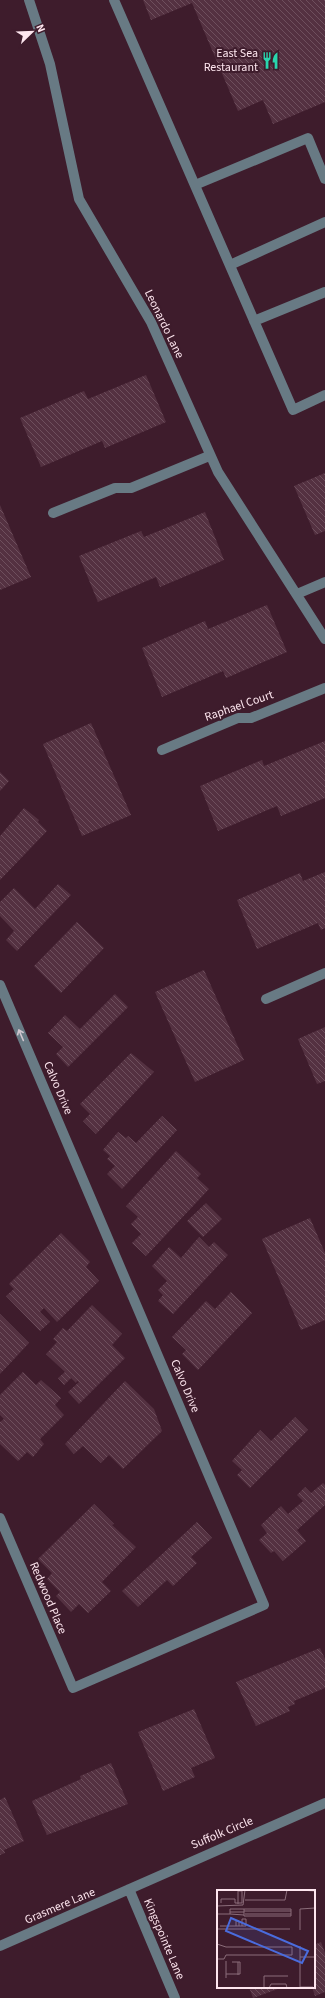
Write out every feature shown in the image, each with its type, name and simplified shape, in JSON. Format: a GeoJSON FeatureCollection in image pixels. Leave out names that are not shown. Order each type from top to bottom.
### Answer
{"type":"FeatureCollection","features":[{"type":"Feature","properties":{"kind":"street","name":"Leonardo Lane"},"geometry":{"type":"LineString","coordinates":[[29,0],[50,64],[79,198],[151,322],[218,472],[325,639]]}},
{"type":"Feature","properties":{"kind":"street"},"geometry":{"type":"LineString","coordinates":[[114,0],[293,410],[325,395]]}},
{"type":"Feature","properties":{"kind":"street"},"geometry":{"type":"LineString","coordinates":[[195,185],[308,138],[325,179]]}},
{"type":"Feature","properties":{"kind":"street"},"geometry":{"type":"LineString","coordinates":[[230,265],[325,222]]}},
{"type":"Feature","properties":{"kind":"street"},"geometry":{"type":"LineString","coordinates":[[254,321],[325,292]]}},
{"type":"Feature","properties":{"kind":"street"},"geometry":{"type":"LineString","coordinates":[[53,513],[115,488],[132,488],[210,456]]}},
{"type":"Feature","properties":{"kind":"street"},"geometry":{"type":"LineString","coordinates":[[296,594],[325,582]]}},
{"type":"Feature","properties":{"kind":"street","name":"Raphael Court"},"geometry":{"type":"LineString","coordinates":[[162,750],[238,718],[251,718],[325,688]]}},
{"type":"Feature","properties":{"kind":"street"},"geometry":{"type":"LineString","coordinates":[[266,999],[325,973]]}},
{"type":"Feature","properties":{"kind":"street","name":"Calvo Drive"},"geometry":{"type":"LineString","coordinates":[[0,985],[264,1605],[73,1688]]}},
{"type":"Feature","properties":{"kind":"street","name":"Redwood Place"},"geometry":{"type":"LineString","coordinates":[[0,1518],[73,1688]]}},
{"type":"Feature","properties":{"kind":"street","name":"Suffolk Circle"},"geometry":{"type":"LineString","coordinates":[[129,1890],[180,1865],[325,1803]]}},
{"type":"Feature","properties":{"kind":"street","name":"Grasmere Lane"},"geometry":{"type":"LineString","coordinates":[[0,1946],[129,1890]]}},
{"type":"Feature","properties":{"kind":"street","name":"Kingspointe Lane"},"geometry":{"type":"LineString","coordinates":[[129,1890],[175,1998]]}},
{"type":"Feature","properties":{"kind":"building","name":"East Sea Restaurant"},"geometry":{"type":"Polygon","coordinates":[[[143,0],[325,0],[325,102],[273,124],[263,100],[238,111],[192,3],[151,20],[143,0]]]}},
{"type":"Feature","properties":{"kind":"building"},"geometry":{"type":"Polygon","coordinates":[[[146,375],[166,422],[105,448],[102,441],[41,467],[20,418],[84,391],[88,399],[146,375]]]}},
{"type":"Feature","properties":{"kind":"building"},"geometry":{"type":"Polygon","coordinates":[[[325,473],[325,531],[315,535],[294,486],[325,473]]]}},
{"type":"Feature","properties":{"kind":"building"},"geometry":{"type":"Polygon","coordinates":[[[0,505],[31,577],[0,590],[0,505]]]}},
{"type":"Feature","properties":{"kind":"building"},"geometry":{"type":"Polygon","coordinates":[[[205,512],[224,560],[160,587],[156,577],[98,602],[79,556],[141,531],[144,537],[205,512]]]}},
{"type":"Feature","properties":{"kind":"building"},"geometry":{"type":"Polygon","coordinates":[[[267,605],[287,652],[226,678],[223,671],[162,697],[142,648],[205,621],[208,629],[267,605]]]}},
{"type":"Feature","properties":{"kind":"building"},"geometry":{"type":"Polygon","coordinates":[[[91,723],[131,815],[82,836],[43,744],[91,723]]]}},
{"type":"Feature","properties":{"kind":"building"},"geometry":{"type":"Polygon","coordinates":[[[325,741],[325,798],[281,816],[277,806],[218,831],[200,786],[262,760],[264,766],[325,741]]]}},
{"type":"Feature","properties":{"kind":"building"},"geometry":{"type":"Polygon","coordinates":[[[0,772],[9,781],[0,791],[0,772]]]}},
{"type":"Feature","properties":{"kind":"building"},"geometry":{"type":"Polygon","coordinates":[[[24,808],[39,820],[38,822],[47,831],[0,880],[0,836],[24,808]]]}},
{"type":"Feature","properties":{"kind":"building"},"geometry":{"type":"Polygon","coordinates":[[[325,872],[325,928],[321,930],[318,923],[257,949],[237,900],[300,873],[303,881],[325,872]]]}},
{"type":"Feature","properties":{"kind":"building"},"geometry":{"type":"Polygon","coordinates":[[[58,884],[71,895],[17,951],[6,940],[14,931],[0,916],[0,902],[14,888],[35,909],[58,884]]]}},
{"type":"Feature","properties":{"kind":"building"},"geometry":{"type":"Polygon","coordinates":[[[77,922],[104,948],[61,993],[34,966],[77,922]]]}},
{"type":"Feature","properties":{"kind":"building"},"geometry":{"type":"Polygon","coordinates":[[[204,970],[244,1060],[195,1082],[155,992],[204,970]]]}},
{"type":"Feature","properties":{"kind":"building"},"geometry":{"type":"Polygon","coordinates":[[[115,994],[128,1007],[68,1067],[56,1054],[63,1047],[48,1033],[65,1015],[80,1029],[115,994]]]}},
{"type":"Feature","properties":{"kind":"building"},"geometry":{"type":"Polygon","coordinates":[[[325,1027],[325,1081],[317,1084],[298,1039],[325,1027]]]}},
{"type":"Feature","properties":{"kind":"building"},"geometry":{"type":"Polygon","coordinates":[[[131,1053],[154,1072],[96,1134],[83,1121],[90,1114],[80,1104],[131,1053]]]}},
{"type":"Feature","properties":{"kind":"building"},"geometry":{"type":"Polygon","coordinates":[[[162,1116],[177,1130],[122,1189],[107,1174],[115,1166],[107,1159],[110,1156],[103,1150],[118,1132],[126,1138],[128,1136],[136,1143],[162,1116]]]}},
{"type":"Feature","properties":{"kind":"building"},"geometry":{"type":"Polygon","coordinates":[[[176,1151],[201,1174],[197,1178],[209,1189],[146,1256],[132,1243],[141,1234],[131,1224],[138,1217],[126,1206],[176,1151]]]}},
{"type":"Feature","properties":{"kind":"building"},"geometry":{"type":"Polygon","coordinates":[[[206,1203],[222,1219],[203,1237],[187,1221],[206,1203]]]}},
{"type":"Feature","properties":{"kind":"building"},"geometry":{"type":"Polygon","coordinates":[[[310,1218],[325,1253],[325,1320],[301,1330],[262,1239],[310,1218]]]}},
{"type":"Feature","properties":{"kind":"building"},"geometry":{"type":"Polygon","coordinates":[[[61,1233],[90,1262],[86,1267],[99,1281],[57,1322],[44,1308],[40,1312],[50,1322],[40,1331],[6,1296],[14,1289],[9,1284],[61,1233]]]}},
{"type":"Feature","properties":{"kind":"building"},"geometry":{"type":"Polygon","coordinates":[[[199,1237],[209,1247],[214,1242],[228,1255],[173,1314],[158,1301],[163,1295],[158,1290],[167,1281],[152,1266],[169,1247],[181,1258],[199,1237]]]}},
{"type":"Feature","properties":{"kind":"building"},"geometry":{"type":"Polygon","coordinates":[[[231,1292],[252,1313],[198,1370],[182,1354],[186,1350],[172,1337],[206,1301],[215,1309],[231,1292]]]}},
{"type":"Feature","properties":{"kind":"building"},"geometry":{"type":"Polygon","coordinates":[[[92,1305],[122,1334],[112,1345],[125,1358],[79,1404],[68,1392],[79,1382],[77,1381],[76,1383],[71,1378],[64,1385],[58,1378],[65,1372],[46,1354],[57,1342],[53,1339],[63,1328],[67,1331],[92,1305]]]}},
{"type":"Feature","properties":{"kind":"building"},"geometry":{"type":"Polygon","coordinates":[[[0,1314],[29,1343],[0,1374],[0,1314]]]}},
{"type":"Feature","properties":{"kind":"building"},"geometry":{"type":"Polygon","coordinates":[[[23,1372],[36,1385],[41,1380],[61,1398],[55,1405],[64,1415],[40,1439],[44,1444],[33,1457],[27,1452],[18,1461],[0,1444],[0,1422],[4,1419],[0,1415],[0,1395],[23,1372]]]}},
{"type":"Feature","properties":{"kind":"building"},"geometry":{"type":"Polygon","coordinates":[[[125,1381],[154,1409],[162,1431],[123,1469],[109,1455],[101,1463],[83,1446],[74,1454],[65,1444],[125,1381]]]}},
{"type":"Feature","properties":{"kind":"building"},"geometry":{"type":"Polygon","coordinates":[[[295,1417],[308,1430],[250,1488],[237,1475],[242,1470],[232,1461],[260,1430],[271,1441],[295,1417]]]}},
{"type":"Feature","properties":{"kind":"building"},"geometry":{"type":"Polygon","coordinates":[[[323,1483],[325,1485],[325,1505],[297,1530],[306,1541],[283,1561],[274,1551],[271,1553],[259,1540],[267,1533],[261,1525],[281,1506],[288,1514],[303,1501],[297,1495],[305,1487],[311,1493],[323,1483]]]}},
{"type":"Feature","properties":{"kind":"building"},"geometry":{"type":"Polygon","coordinates":[[[94,1504],[114,1524],[112,1525],[136,1547],[102,1582],[111,1591],[88,1613],[79,1604],[71,1612],[56,1596],[60,1592],[47,1579],[52,1573],[38,1559],[94,1504]]]}},
{"type":"Feature","properties":{"kind":"building"},"geometry":{"type":"Polygon","coordinates":[[[197,1522],[212,1538],[191,1557],[197,1563],[173,1586],[167,1580],[138,1607],[122,1591],[197,1522]]]}},
{"type":"Feature","properties":{"kind":"building"},"geometry":{"type":"Polygon","coordinates":[[[320,1648],[325,1659],[325,1688],[294,1701],[295,1704],[288,1707],[290,1711],[256,1726],[236,1682],[320,1648]]]}},
{"type":"Feature","properties":{"kind":"building"},"geometry":{"type":"Polygon","coordinates":[[[194,1709],[215,1758],[191,1768],[195,1777],[163,1791],[138,1732],[194,1709]]]}},
{"type":"Feature","properties":{"kind":"building"},"geometry":{"type":"Polygon","coordinates":[[[111,1763],[128,1804],[47,1835],[32,1801],[81,1779],[80,1776],[111,1763]]]}},
{"type":"Feature","properties":{"kind":"building"},"geometry":{"type":"Polygon","coordinates":[[[5,1797],[24,1841],[4,1850],[5,1853],[0,1855],[0,1800],[5,1797]]]}},
{"type":"Feature","properties":{"kind":"building"},"geometry":{"type":"Polygon","coordinates":[[[321,1942],[325,1953],[325,1992],[315,1996],[312,1988],[315,1988],[315,1945],[321,1942]]]}},
{"type":"Feature","properties":{"kind":"building"},"geometry":{"type":"Polygon","coordinates":[[[249,1988],[280,1988],[253,1998],[249,1988]]]}},
{"type":"Feature","properties":{"kind":"place","name":"East Sea Restaurant"},"geometry":{"type":"Point","coordinates":[271,60]}}]}
